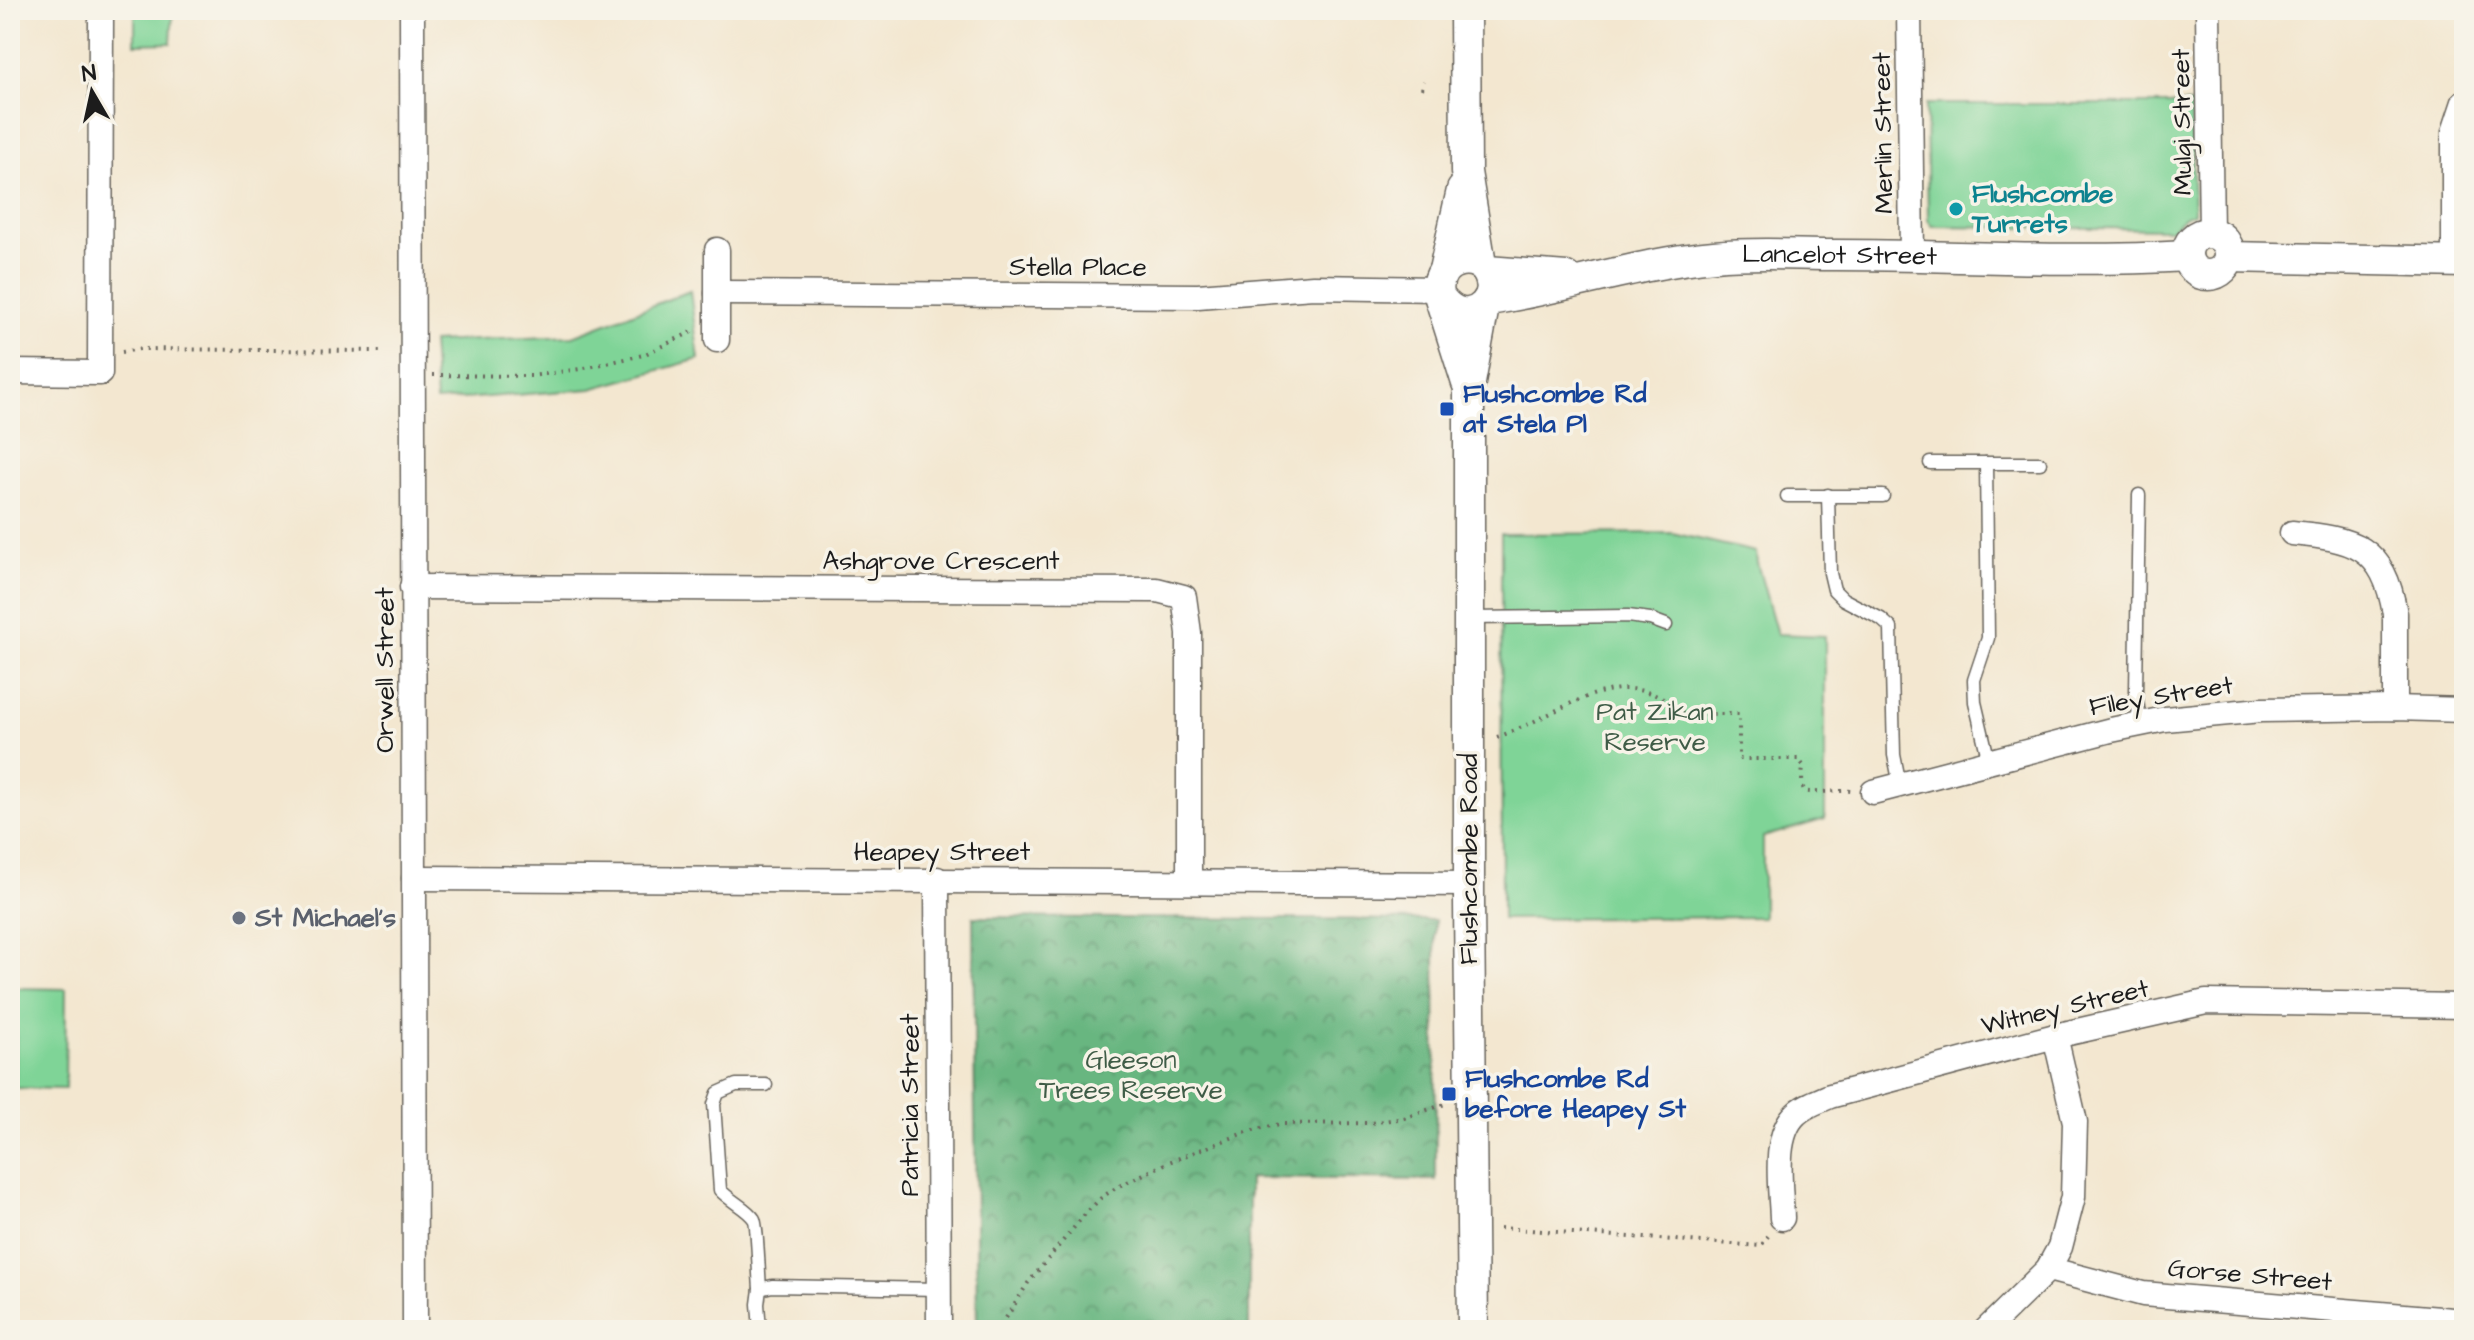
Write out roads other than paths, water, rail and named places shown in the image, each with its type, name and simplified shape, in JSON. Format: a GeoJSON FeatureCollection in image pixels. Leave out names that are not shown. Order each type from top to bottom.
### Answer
{"type":"FeatureCollection","features":[{"type":"Feature","properties":{"kind":"street"},"geometry":{"type":"LineString","coordinates":[[10,372],[100,373],[101,10]]}},
{"type":"Feature","properties":{"kind":"street","name":"Orwell Street"},"geometry":{"type":"LineString","coordinates":[[412,10],[415,1330]]}},
{"type":"Feature","properties":{"kind":"street","name":"Flushcombe Road"},"geometry":{"type":"LineString","coordinates":[[1465,10],[1466,172],[1485,285],[1469,388],[1473,1330]]}},
{"type":"Feature","properties":{"kind":"street","name":"Merlin Street"},"geometry":{"type":"LineString","coordinates":[[1909,10],[1912,255]]}},
{"type":"Feature","properties":{"kind":"street","name":"Mulgi Street"},"geometry":{"type":"LineString","coordinates":[[2208,10],[2211,233]]}},
{"type":"Feature","properties":{"kind":"street"},"geometry":{"type":"LineString","coordinates":[[2229,257],[2459,262],[2454,132],[2464,102]]}},
{"type":"Feature","properties":{"kind":"street","name":"Flushcombe Road"},"geometry":{"type":"LineString","coordinates":[[1466,172],[1441,286],[1469,388]]}},
{"type":"Feature","properties":{"kind":"street"},"geometry":{"type":"LineString","coordinates":[[2211,233],[2227,244],[2229,257],[2222,270],[2210,275],[2196,271],[2187,256],[2193,240],[2211,233]]}},
{"type":"Feature","properties":{"kind":"street"},"geometry":{"type":"LineString","coordinates":[[717,250],[717,330]]}},
{"type":"Feature","properties":{"kind":"street","name":"Lancelot Street"},"geometry":{"type":"LineString","coordinates":[[1485,285],[1534,293],[1676,261],[1716,256],[2141,259],[2187,256]]}},
{"type":"Feature","properties":{"kind":"street"},"geometry":{"type":"LineString","coordinates":[[1466,260],[1485,285],[1469,313],[1446,306],[1441,286],[1450,264],[1466,260]]}},
{"type":"Feature","properties":{"kind":"street","name":"Stella Place"},"geometry":{"type":"LineString","coordinates":[[717,293],[1198,296],[1313,287],[1441,286]]}},
{"type":"Feature","properties":{"kind":"street"},"geometry":{"type":"LineString","coordinates":[[2292,533],[2331,537],[2356,545],[2368,553],[2384,574],[2395,614],[2395,708]]}},
{"type":"Feature","properties":{"kind":"street","name":"Ashgrove Crescent"},"geometry":{"type":"LineString","coordinates":[[412,587],[1157,590],[1184,597],[1189,633],[1189,881]]}},
{"type":"Feature","properties":{"kind":"street","name":"Filey Street"},"geometry":{"type":"LineString","coordinates":[[1873,792],[2140,723],[2261,710],[2464,710]]}},
{"type":"Feature","properties":{"kind":"street","name":"Heapey Street"},"geometry":{"type":"LineString","coordinates":[[414,878],[1470,884]]}},
{"type":"Feature","properties":{"kind":"street","name":"Patricia Street"},"geometry":{"type":"LineString","coordinates":[[937,879],[939,1330]]}},
{"type":"Feature","properties":{"kind":"street","name":"Witney Street"},"geometry":{"type":"LineString","coordinates":[[1782,1218],[1780,1153],[1786,1126],[1803,1109],[1830,1096],[2055,1036],[2206,1002],[2464,1006]]}},
{"type":"Feature","properties":{"kind":"street"},"geometry":{"type":"LineString","coordinates":[[1986,1330],[2048,1269],[2060,1247],[2073,1197],[2075,1122],[2055,1036]]}},
{"type":"Feature","properties":{"kind":"street","name":"Gorse Street"},"geometry":{"type":"LineString","coordinates":[[2048,1269],[2143,1294],[2452,1324]]}},
{"type":"Feature","properties":{"kind":"lane"},"geometry":{"type":"LineString","coordinates":[[1930,463],[2040,463]]}},
{"type":"Feature","properties":{"kind":"lane"},"geometry":{"type":"LineString","coordinates":[[1986,463],[1988,638],[1974,691],[1977,718],[1989,762]]}},
{"type":"Feature","properties":{"kind":"lane"},"geometry":{"type":"LineString","coordinates":[[1828,495],[1830,573],[1834,590],[1843,599],[1881,619],[1891,628],[1894,755],[1900,785]]}},
{"type":"Feature","properties":{"kind":"lane"},"geometry":{"type":"LineString","coordinates":[[2139,495],[2136,692],[2140,723]]}},
{"type":"Feature","properties":{"kind":"lane"},"geometry":{"type":"LineString","coordinates":[[1787,496],[1883,496]]}},
{"type":"Feature","properties":{"kind":"lane"},"geometry":{"type":"LineString","coordinates":[[1468,618],[1628,616],[1666,625]]}},
{"type":"Feature","properties":{"kind":"lane"},"geometry":{"type":"LineString","coordinates":[[760,1330],[758,1229],[754,1217],[729,1201],[720,1190],[714,1104],[718,1093],[736,1085],[766,1085]]}},
{"type":"Feature","properties":{"kind":"lane"},"geometry":{"type":"LineString","coordinates":[[760,1289],[772,1286],[939,1289]]}},
{"type":"Feature","properties":{"kind":"place","name":"Flushcombe Turrets"},"geometry":{"type":"Point","coordinates":[1956,209]}},
{"type":"Feature","properties":{"kind":"place","name":"Flushcombe Rd at Stela Pl"},"geometry":{"type":"Point","coordinates":[1447,409]}},
{"type":"Feature","properties":{"kind":"place","name":"St Michael's"},"geometry":{"type":"Point","coordinates":[239,918]}},
{"type":"Feature","properties":{"kind":"place","name":"Flushcombe Rd before Heapey St"},"geometry":{"type":"Point","coordinates":[1449,1094]}},
{"type":"Feature","properties":{"kind":"park label","name":"Pat Zikan Reserve"},"geometry":{"type":"Point","coordinates":[1655,727]}},
{"type":"Feature","properties":{"kind":"park label","name":"Gleeson Trees Reserve"},"geometry":{"type":"Point","coordinates":[1131,1075]}}]}
